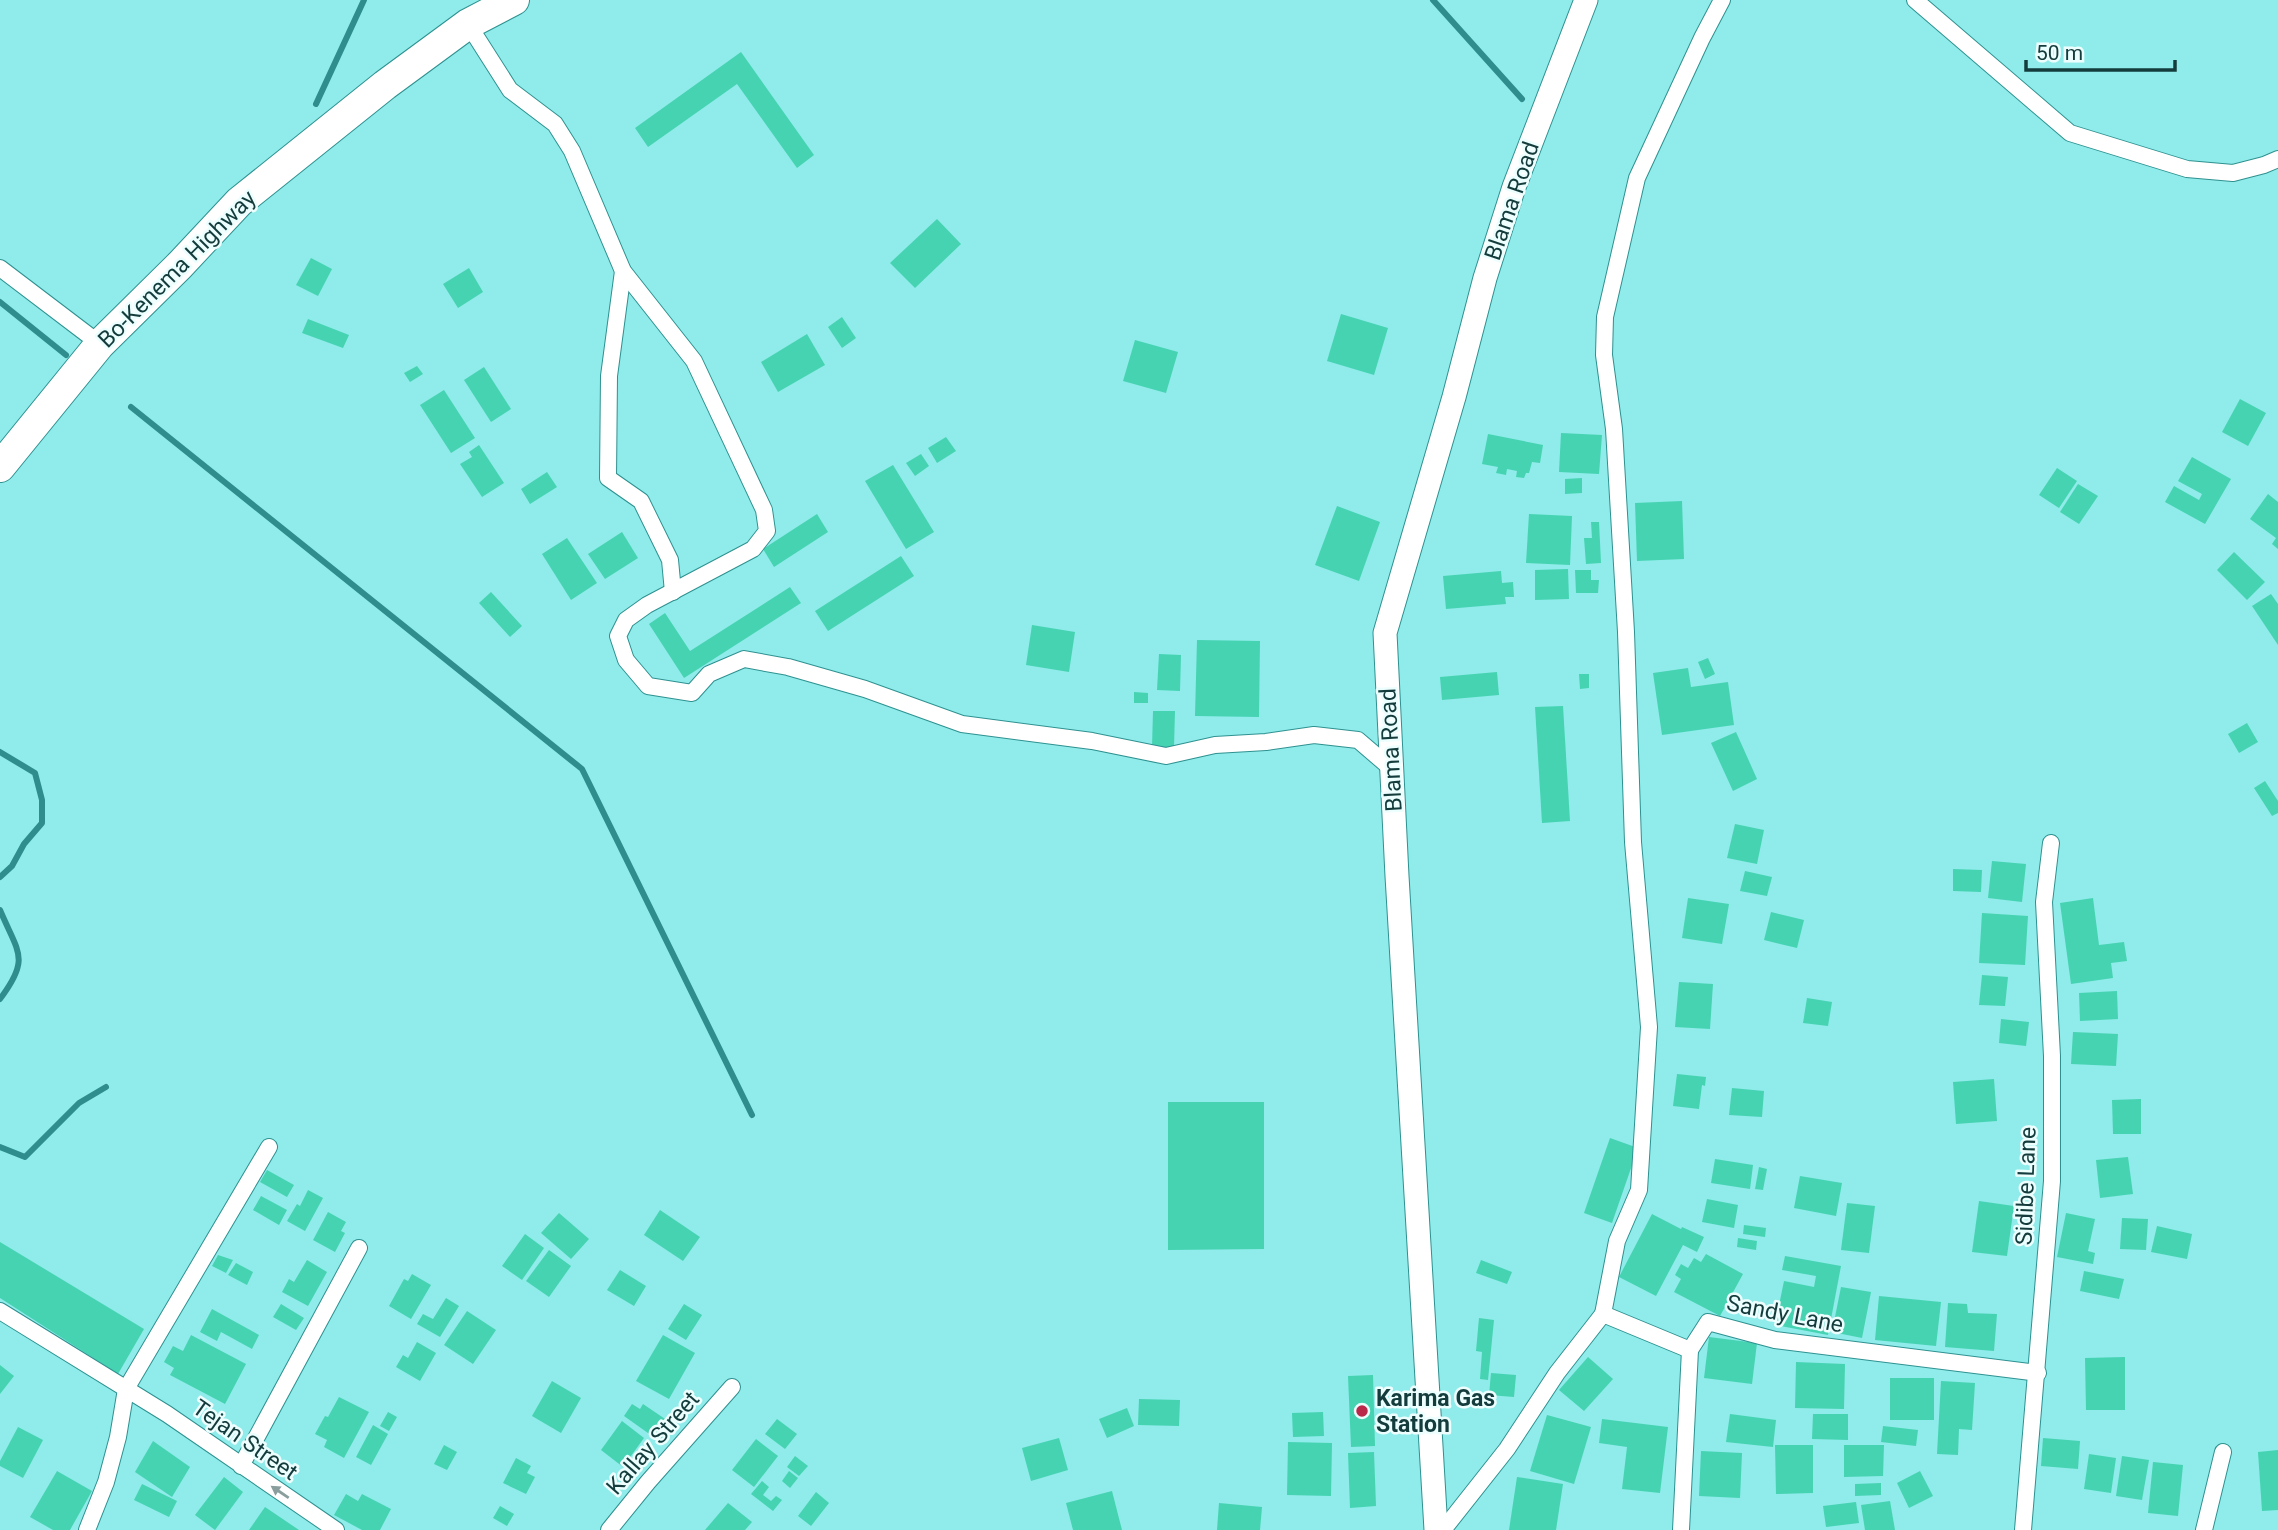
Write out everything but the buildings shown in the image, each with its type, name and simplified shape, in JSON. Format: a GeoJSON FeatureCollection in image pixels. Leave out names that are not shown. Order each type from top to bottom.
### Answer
{"type":"FeatureCollection","features":[{"type":"Feature","properties":{"kind":"highway","name":"Bo-Kenema Highway"},"geometry":{"type":"LineString","coordinates":[[0,467],[100,344],[239,202],[385,85],[468,24],[514,0]]}},
{"type":"Feature","properties":{"kind":"street","name":"Blama Road"},"geometry":{"type":"LineString","coordinates":[[1436,1530],[1385,633],[1454,397],[1485,278],[1510,200],[1586,0]]}},
{"type":"Feature","properties":{"kind":"street"},"geometry":{"type":"LineString","coordinates":[[1443,1530],[1507,1450],[1557,1373],[1603,1314],[1617,1241],[1639,1190],[1649,1027],[1633,842],[1625,618],[1614,429],[1604,355],[1605,317],[1637,178],[1722,0]]}},
{"type":"Feature","properties":{"kind":"street"},"geometry":{"type":"LineString","coordinates":[[1915,0],[2070,133],[2187,169],[2233,173],[2278,159]]}},
{"type":"Feature","properties":{"kind":"street"},"geometry":{"type":"LineString","coordinates":[[468,24],[510,90],[555,124],[572,151],[623,271],[694,361],[764,510],[767,531],[753,549],[647,605],[626,620],[618,636],[626,660],[648,687],[692,693],[709,674],[744,659],[788,667],[865,689],[962,724],[1092,741],[1166,755],[1215,746],[1314,735],[1358,740],[1393,770]]}},
{"type":"Feature","properties":{"kind":"street"},"geometry":{"type":"LineString","coordinates":[[0,268],[100,344]]}},
{"type":"Feature","properties":{"kind":"street"},"geometry":{"type":"LineString","coordinates":[[623,271],[609,376],[608,478],[640,501],[670,560],[673,592]]}},
{"type":"Feature","properties":{"kind":"street","name":"Sidibe Lane"},"geometry":{"type":"LineString","coordinates":[[2023,1530],[2052,1181],[2052,1056],[2043,902],[2051,843]]}},
{"type":"Feature","properties":{"kind":"street"},"geometry":{"type":"LineString","coordinates":[[87,1530],[106,1482],[127,1390],[269,1147]]}},
{"type":"Feature","properties":{"kind":"street"},"geometry":{"type":"LineString","coordinates":[[240,1466],[359,1248]]}},
{"type":"Feature","properties":{"kind":"street","name":"Tejan Street"},"geometry":{"type":"LineString","coordinates":[[0,1311],[167,1414],[336,1530]]}},
{"type":"Feature","properties":{"kind":"street"},"geometry":{"type":"LineString","coordinates":[[1603,1314],[1690,1350],[1681,1530]]}},
{"type":"Feature","properties":{"kind":"street","name":"Sandy Lane"},"geometry":{"type":"LineString","coordinates":[[1690,1350],[1708,1322],[1775,1340],[2038,1373]]}},
{"type":"Feature","properties":{"kind":"street","name":"Kallay Street"},"geometry":{"type":"LineString","coordinates":[[609,1530],[732,1387]]}},
{"type":"Feature","properties":{"kind":"street"},"geometry":{"type":"LineString","coordinates":[[2204,1530],[2223,1452]]}},
{"type":"Feature","properties":{"kind":"waterway"},"geometry":{"type":"LineString","coordinates":[[316,104],[364,0]]}},
{"type":"Feature","properties":{"kind":"waterway"},"geometry":{"type":"LineString","coordinates":[[1433,0],[1522,99]]}},
{"type":"Feature","properties":{"kind":"waterway"},"geometry":{"type":"LineString","coordinates":[[0,302],[66,355]]}},
{"type":"Feature","properties":{"kind":"waterway"},"geometry":{"type":"LineString","coordinates":[[131,407],[582,769],[752,1115]]}},
{"type":"Feature","properties":{"kind":"waterway"},"geometry":{"type":"LineString","coordinates":[[0,752],[35,773],[42,800],[42,823],[24,844],[12,866],[0,877]]}},
{"type":"Feature","properties":{"kind":"waterway"},"geometry":{"type":"LineString","coordinates":[[0,910],[18,955],[16,974],[0,999]]}},
{"type":"Feature","properties":{"kind":"waterway"},"geometry":{"type":"LineString","coordinates":[[0,1147],[25,1157],[79,1103],[106,1087]]}},
{"type":"Feature","properties":{"kind":"place","name":"Karima Gas Station"},"geometry":{"type":"Point","coordinates":[1362,1411]}}]}
